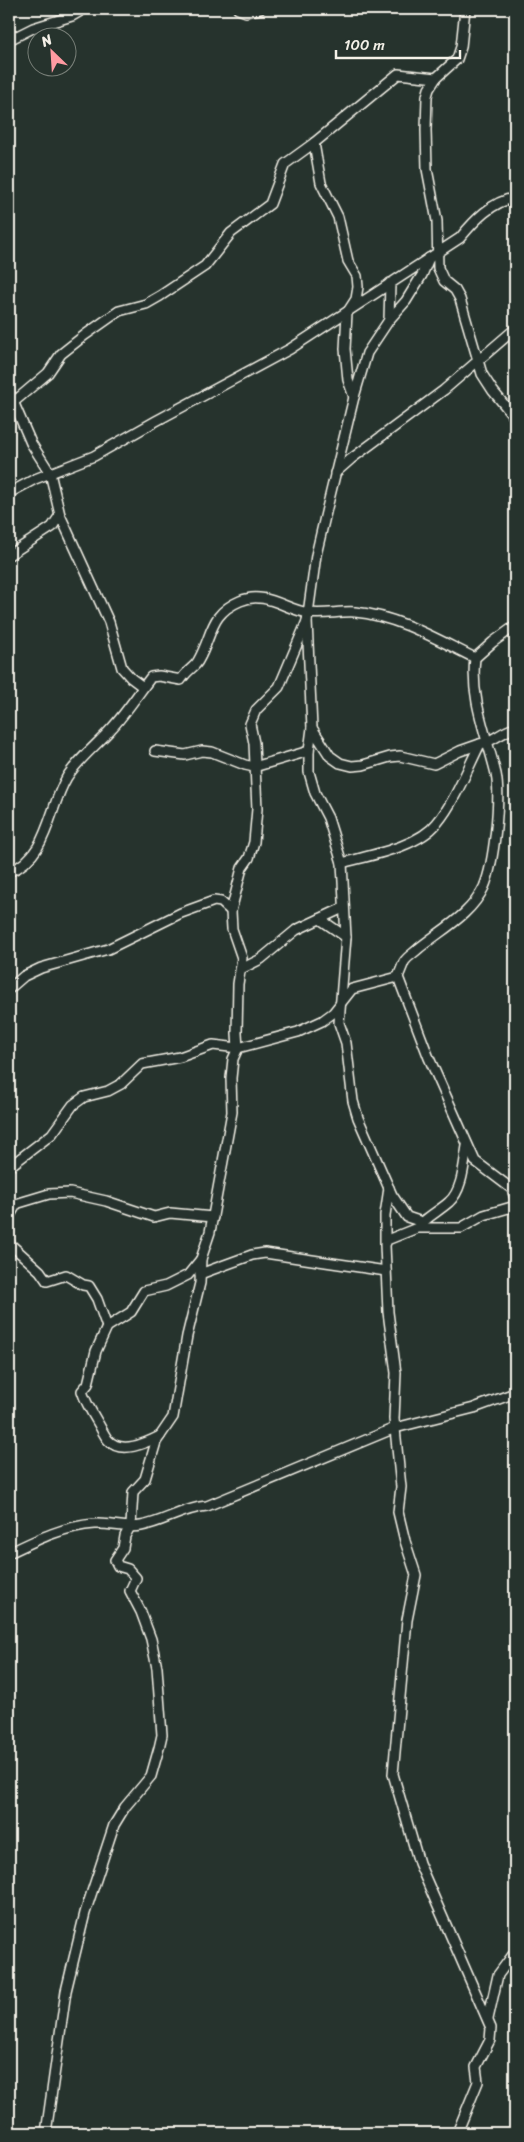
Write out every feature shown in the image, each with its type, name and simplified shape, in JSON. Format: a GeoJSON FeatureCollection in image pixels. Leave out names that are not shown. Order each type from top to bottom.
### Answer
{"type":"FeatureCollection","features":[{"type":"Feature","properties":{"kind":"street"},"geometry":{"type":"LineString","coordinates":[[9,40],[33,28],[72,16],[84,9]]}},
{"type":"Feature","properties":{"kind":"street"},"geometry":{"type":"LineString","coordinates":[[238,9],[246,12],[260,9]]}},
{"type":"Feature","properties":{"kind":"street"},"geometry":{"type":"LineString","coordinates":[[465,9],[461,47],[457,59],[436,78],[427,96],[427,169],[437,220],[433,256],[406,301],[389,320],[367,353],[354,397],[316,555],[307,617],[312,728],[309,772],[312,784],[328,818],[342,863],[346,937],[339,1023],[346,1043],[353,1101],[358,1118],[389,1188],[401,1210],[407,1217],[419,1225],[457,1229],[465,1227],[484,1215],[515,1206]]}},
{"type":"Feature","properties":{"kind":"street"},"geometry":{"type":"LineString","coordinates":[[11,404],[48,373],[61,354],[85,335],[119,311],[146,304],[205,266],[231,233],[270,204],[285,164],[314,143],[398,74],[436,78]]}},
{"type":"Feature","properties":{"kind":"street"},"geometry":{"type":"LineString","coordinates":[[314,143],[321,183],[338,217],[348,261],[357,276],[356,299],[347,312],[345,349],[348,380],[354,397]]}},
{"type":"Feature","properties":{"kind":"street"},"geometry":{"type":"LineString","coordinates":[[9,493],[50,473],[94,456],[290,350],[460,238],[479,217],[507,200],[515,198]]}},
{"type":"Feature","properties":{"kind":"street"},"geometry":{"type":"LineString","coordinates":[[433,256],[444,281],[455,290],[460,299],[482,374],[515,418]]}},
{"type":"Feature","properties":{"kind":"street"},"geometry":{"type":"LineString","coordinates":[[389,320],[390,283]]}},
{"type":"Feature","properties":{"kind":"street"},"geometry":{"type":"LineString","coordinates":[[335,473],[351,458],[444,390],[515,329]]}},
{"type":"Feature","properties":{"kind":"street"},"geometry":{"type":"LineString","coordinates":[[9,392],[11,404],[31,443],[50,473],[60,515],[109,622],[122,668],[143,687]]}},
{"type":"Feature","properties":{"kind":"street"},"geometry":{"type":"LineString","coordinates":[[9,555],[52,527],[60,515]]}},
{"type":"Feature","properties":{"kind":"street"},"geometry":{"type":"LineString","coordinates":[[9,872],[23,863],[40,845],[59,792],[74,766],[111,729],[151,676],[181,680],[186,671],[198,663],[217,616],[241,600],[261,598],[280,602],[307,617],[356,612],[376,616],[413,628],[475,658]]}},
{"type":"Feature","properties":{"kind":"street"},"geometry":{"type":"LineString","coordinates":[[46,2133],[66,1991],[85,1913],[114,1825],[125,1807],[151,1776],[162,1735],[157,1668],[152,1639],[130,1591],[136,1578],[128,1569],[121,1567],[116,1562],[117,1555],[123,1548],[130,1525],[133,1492],[145,1479],[160,1435],[171,1423],[173,1417],[187,1336],[200,1284],[201,1259],[213,1217],[232,1112],[232,1059],[238,1048],[238,984],[242,958],[232,929],[231,911],[242,868],[249,858],[254,842],[257,809],[251,720],[256,710],[279,687],[307,617]]}},
{"type":"Feature","properties":{"kind":"street"},"geometry":{"type":"LineString","coordinates":[[515,626],[475,658],[475,693],[483,744],[496,775],[498,794],[491,864],[485,884],[479,898],[451,926],[424,944],[405,961],[398,976],[429,1058],[451,1103],[467,1146],[475,1161],[512,1190],[515,1198]]}},
{"type":"Feature","properties":{"kind":"street"},"geometry":{"type":"LineString","coordinates":[[312,728],[330,756],[340,763],[352,766],[400,756],[434,764],[460,751],[483,744],[509,729],[515,728]]}},
{"type":"Feature","properties":{"kind":"street"},"geometry":{"type":"LineString","coordinates":[[342,863],[404,845],[429,831],[437,824],[445,812],[483,744]]}},
{"type":"Feature","properties":{"kind":"street"},"geometry":{"type":"LineString","coordinates":[[155,752],[185,756],[202,751],[212,752],[245,766],[254,767],[309,751]]}},
{"type":"Feature","properties":{"kind":"street"},"geometry":{"type":"LineString","coordinates":[[9,989],[32,972],[108,949],[181,913],[214,901],[221,902],[231,911]]}},
{"type":"Feature","properties":{"kind":"street"},"geometry":{"type":"LineString","coordinates":[[241,970],[261,959],[296,930],[343,908]]}},
{"type":"Feature","properties":{"kind":"street"},"geometry":{"type":"LineString","coordinates":[[320,919],[346,937]]}},
{"type":"Feature","properties":{"kind":"street"},"geometry":{"type":"LineString","coordinates":[[9,1167],[52,1134],[73,1105],[84,1097],[108,1091],[121,1084],[142,1064],[180,1057],[213,1045],[238,1048],[298,1032],[322,1021],[333,1013],[342,999],[352,989],[398,976]]}},
{"type":"Feature","properties":{"kind":"street"},"geometry":{"type":"LineString","coordinates":[[385,1242],[419,1225],[453,1198],[461,1178],[467,1146]]}},
{"type":"Feature","properties":{"kind":"street"},"geometry":{"type":"LineString","coordinates":[[389,1188],[385,1215],[385,1242],[391,1352],[396,1374],[395,1428],[400,1487],[398,1512],[416,1575],[407,1620],[393,1774],[419,1863],[491,2028],[485,2052],[476,2067],[478,2082],[457,2133]]}},
{"type":"Feature","properties":{"kind":"street"},"geometry":{"type":"LineString","coordinates":[[9,1217],[12,1205],[49,1194],[70,1193],[106,1201],[154,1217],[170,1213],[213,1217]]}},
{"type":"Feature","properties":{"kind":"street"},"geometry":{"type":"LineString","coordinates":[[9,1243],[40,1271],[48,1282],[66,1275],[82,1285],[89,1286],[97,1299],[107,1327]]}},
{"type":"Feature","properties":{"kind":"street"},"geometry":{"type":"LineString","coordinates":[[200,1274],[265,1253],[386,1271]]}},
{"type":"Feature","properties":{"kind":"street"},"geometry":{"type":"LineString","coordinates":[[160,1435],[135,1446],[119,1446],[108,1440],[93,1415],[82,1391],[88,1384],[96,1351],[107,1327],[131,1312],[144,1291],[166,1286],[188,1275],[201,1259]]}},
{"type":"Feature","properties":{"kind":"street"},"geometry":{"type":"LineString","coordinates":[[9,1553],[72,1527],[96,1524],[128,1528],[154,1523],[190,1508],[207,1506],[395,1428],[474,1408],[515,1393]]}},
{"type":"Feature","properties":{"kind":"street"},"geometry":{"type":"LineString","coordinates":[[488,2020],[498,1975],[515,1952]]}}]}
